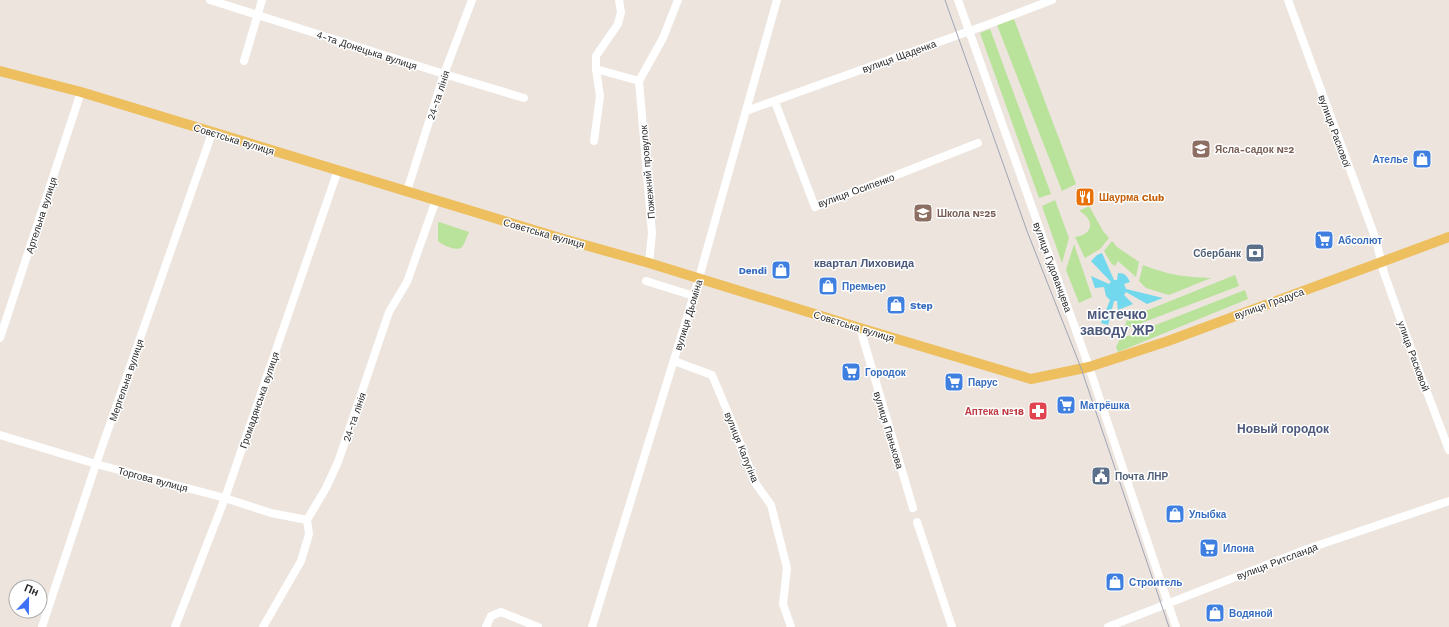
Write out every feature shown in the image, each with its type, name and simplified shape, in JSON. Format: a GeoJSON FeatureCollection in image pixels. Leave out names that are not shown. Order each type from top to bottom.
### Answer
{"type":"FeatureCollection","features":[{"type":"Feature","properties":{"kind":"main road","name":"Совєтська вулиця"},"geometry":{"type":"LineString","coordinates":[[0,71],[81,92],[212,133],[699,278],[1031,379],[1089,367]]}},
{"type":"Feature","properties":{"kind":"main road","name":"вулиця Градуса"},"geometry":{"type":"LineString","coordinates":[[1089,367],[1168,341],[1449,237]]}},
{"type":"Feature","properties":{"kind":"street","name":"4-та Донецька вулиця"},"geometry":{"type":"LineString","coordinates":[[210,0],[524,98]]}},
{"type":"Feature","properties":{"kind":"street"},"geometry":{"type":"LineString","coordinates":[[244,61],[262,0]]}},
{"type":"Feature","properties":{"kind":"street","name":"24-та лінія"},"geometry":{"type":"LineString","coordinates":[[407,191],[444,74],[472,0]]}},
{"type":"Feature","properties":{"kind":"street"},"geometry":{"type":"LineString","coordinates":[[594,141],[600,96],[596,69],[596,56],[618,24],[621,12],[619,0]]}},
{"type":"Feature","properties":{"kind":"street"},"geometry":{"type":"LineString","coordinates":[[596,69],[639,81],[664,38],[678,0]]}},
{"type":"Feature","properties":{"kind":"street","name":"вулиця Дьоміна"},"geometry":{"type":"LineString","coordinates":[[592,627],[694,296],[777,0]]}},
{"type":"Feature","properties":{"kind":"street","name":"вулиця Гудованцева"},"geometry":{"type":"LineString","coordinates":[[958,0],[1089,367],[1176,627]]}},
{"type":"Feature","properties":{"kind":"street","name":"вулиця Щаденка"},"geometry":{"type":"LineString","coordinates":[[746,111],[775,102],[1052,0]]}},
{"type":"Feature","properties":{"kind":"street","name":"вулиця Раскової"},"geometry":{"type":"LineString","coordinates":[[1288,0],[1376,240],[1382,262]]}},
{"type":"Feature","properties":{"kind":"street","name":"Пожежний провулок"},"geometry":{"type":"LineString","coordinates":[[639,81],[652,233],[649,263]]}},
{"type":"Feature","properties":{"kind":"street","name":"Артельна вулиця"},"geometry":{"type":"LineString","coordinates":[[0,338],[81,92]]}},
{"type":"Feature","properties":{"kind":"street","name":"вулиця Осипенко"},"geometry":{"type":"LineString","coordinates":[[775,102],[815,207],[978,143]]}},
{"type":"Feature","properties":{"kind":"street","name":"Мергельна вулиця"},"geometry":{"type":"LineString","coordinates":[[42,627],[96,464],[212,133]]}},
{"type":"Feature","properties":{"kind":"street","name":"Громадянська вулиця"},"geometry":{"type":"LineString","coordinates":[[174,627],[225,498],[338,170]]}},
{"type":"Feature","properties":{"kind":"street","name":"24-та лінія"},"geometry":{"type":"LineString","coordinates":[[307,520],[326,488],[338,462],[389,312],[407,282],[436,200]]}},
{"type":"Feature","properties":{"kind":"street","name":"улица Расковой"},"geometry":{"type":"LineString","coordinates":[[1382,262],[1384,273],[1419,372],[1449,450]]}},
{"type":"Feature","properties":{"kind":"street"},"geometry":{"type":"LineString","coordinates":[[646,281],[694,296]]}},
{"type":"Feature","properties":{"kind":"street","name":"вулиця Панькова"},"geometry":{"type":"LineString","coordinates":[[860,328],[913,508]]}},
{"type":"Feature","properties":{"kind":"street","name":"вулиця Калугіна"},"geometry":{"type":"LineString","coordinates":[[674,360],[712,375],[756,484],[771,505],[787,568],[783,604],[791,627]]}},
{"type":"Feature","properties":{"kind":"street","name":"Торгова вулиця"},"geometry":{"type":"LineString","coordinates":[[0,435],[96,464],[225,498],[272,513],[307,520]]}},
{"type":"Feature","properties":{"kind":"street","name":"вулиця Ритсланда"},"geometry":{"type":"LineString","coordinates":[[1108,627],[1168,604],[1184,596],[1307,550],[1449,501]]}},
{"type":"Feature","properties":{"kind":"street"},"geometry":{"type":"LineString","coordinates":[[263,627],[301,561],[309,534],[307,520]]}},
{"type":"Feature","properties":{"kind":"street"},"geometry":{"type":"LineString","coordinates":[[917,522],[952,627]]}},
{"type":"Feature","properties":{"kind":"street"},"geometry":{"type":"LineString","coordinates":[[486,627],[491,616],[501,612],[538,627]]}},
{"type":"Feature","properties":{"kind":"green space"},"geometry":{"type":"Polygon","coordinates":[[[1014,19],[1076,184],[1062,191],[997,25],[1014,19]]]}},
{"type":"Feature","properties":{"kind":"green space"},"geometry":{"type":"Polygon","coordinates":[[[990,29],[1051,194],[1039,198],[980,33],[990,29]]]}},
{"type":"Feature","properties":{"kind":"green space"},"geometry":{"type":"Polygon","coordinates":[[[1055,200],[1069,238],[1062,263],[1042,206],[1055,200]]]}},
{"type":"Feature","properties":{"kind":"green space"},"geometry":{"type":"Polygon","coordinates":[[[1089,206],[1103,231],[1109,238],[1100,249],[1085,258],[1075,237],[1081,236],[1089,230],[1090,222],[1088,218],[1079,211],[1089,206]]]}},
{"type":"Feature","properties":{"kind":"green space"},"geometry":{"type":"Polygon","coordinates":[[[439,222],[469,232],[462,247],[457,249],[453,248],[438,241],[439,222]]]}},
{"type":"Feature","properties":{"kind":"green space"},"geometry":{"type":"Polygon","coordinates":[[[1112,241],[1117,247],[1139,262],[1136,277],[1118,261],[1115,266],[1111,263],[1104,251],[1112,241]]]}},
{"type":"Feature","properties":{"kind":"green space"},"geometry":{"type":"Polygon","coordinates":[[[1074,244],[1092,297],[1079,303],[1066,270],[1074,244]]]}},
{"type":"Feature","properties":{"kind":"green space"},"geometry":{"type":"Polygon","coordinates":[[[1143,265],[1176,275],[1211,278],[1169,295],[1146,288],[1139,281],[1143,265]]]}},
{"type":"Feature","properties":{"kind":"green space"},"geometry":{"type":"Polygon","coordinates":[[[1235,275],[1239,286],[1123,330],[1128,318],[1235,275]]]}},
{"type":"Feature","properties":{"kind":"green space"},"geometry":{"type":"Polygon","coordinates":[[[1245,290],[1248,299],[1118,352],[1116,347],[1120,339],[1245,290]]]}},
{"type":"Feature","properties":{"kind":"water"},"geometry":{"type":"Polygon","coordinates":[[[1102,253],[1114,280],[1117,280],[1118,273],[1126,275],[1128,278],[1130,282],[1124,284],[1126,289],[1163,298],[1147,304],[1126,292],[1124,295],[1133,304],[1118,310],[1117,301],[1114,301],[1108,325],[1101,323],[1110,300],[1106,296],[1104,287],[1095,288],[1091,276],[1109,284],[1111,282],[1091,261],[1097,255],[1102,253]]]}},
{"type":"Feature","properties":{"kind":"tram line"},"geometry":{"type":"LineString","coordinates":[[945,0],[1027,231],[1081,368],[1169,627]]}},
{"type":"Feature","properties":{"kind":"place","name":"Ясла-садок №2"},"geometry":{"type":"Point","coordinates":[1201,149]}},
{"type":"Feature","properties":{"kind":"place","name":"Ателье"},"geometry":{"type":"Point","coordinates":[1422,159]}},
{"type":"Feature","properties":{"kind":"place","name":"Шаурма Club"},"geometry":{"type":"Point","coordinates":[1085,197]}},
{"type":"Feature","properties":{"kind":"place","name":"Школа №25"},"geometry":{"type":"Point","coordinates":[923,213]}},
{"type":"Feature","properties":{"kind":"place","name":"Абсолют"},"geometry":{"type":"Point","coordinates":[1324,240]}},
{"type":"Feature","properties":{"kind":"place","name":"Сбербанк"},"geometry":{"type":"Point","coordinates":[1255,253]}},
{"type":"Feature","properties":{"kind":"place","name":"Dendi"},"geometry":{"type":"Point","coordinates":[781,270]}},
{"type":"Feature","properties":{"kind":"place","name":"Премьер"},"geometry":{"type":"Point","coordinates":[828,286]}},
{"type":"Feature","properties":{"kind":"place","name":"Step"},"geometry":{"type":"Point","coordinates":[896,305]}},
{"type":"Feature","properties":{"kind":"place","name":"Городок"},"geometry":{"type":"Point","coordinates":[851,372]}},
{"type":"Feature","properties":{"kind":"place","name":"Парус"},"geometry":{"type":"Point","coordinates":[954,382]}},
{"type":"Feature","properties":{"kind":"place","name":"Матрёшка"},"geometry":{"type":"Point","coordinates":[1066,405]}},
{"type":"Feature","properties":{"kind":"place","name":"Аптека №18"},"geometry":{"type":"Point","coordinates":[1038,411]}},
{"type":"Feature","properties":{"kind":"place","name":"Почта ЛНР"},"geometry":{"type":"Point","coordinates":[1101,476]}},
{"type":"Feature","properties":{"kind":"place","name":"Улыбка"},"geometry":{"type":"Point","coordinates":[1175,514]}},
{"type":"Feature","properties":{"kind":"place","name":"Илона"},"geometry":{"type":"Point","coordinates":[1209,548]}},
{"type":"Feature","properties":{"kind":"place","name":"Строитель"},"geometry":{"type":"Point","coordinates":[1115,582]}},
{"type":"Feature","properties":{"kind":"place","name":"Водяной"},"geometry":{"type":"Point","coordinates":[1215,613]}},
{"type":"Feature","properties":{"kind":"district","name":"квартал Лиховида"},"geometry":{"type":"Point","coordinates":[864,263]}},
{"type":"Feature","properties":{"kind":"district","name":"містечко заводу ЖР"},"geometry":{"type":"Point","coordinates":[1117,322]}},
{"type":"Feature","properties":{"kind":"district","name":"Новый городок"},"geometry":{"type":"Point","coordinates":[1283,429]}}]}
